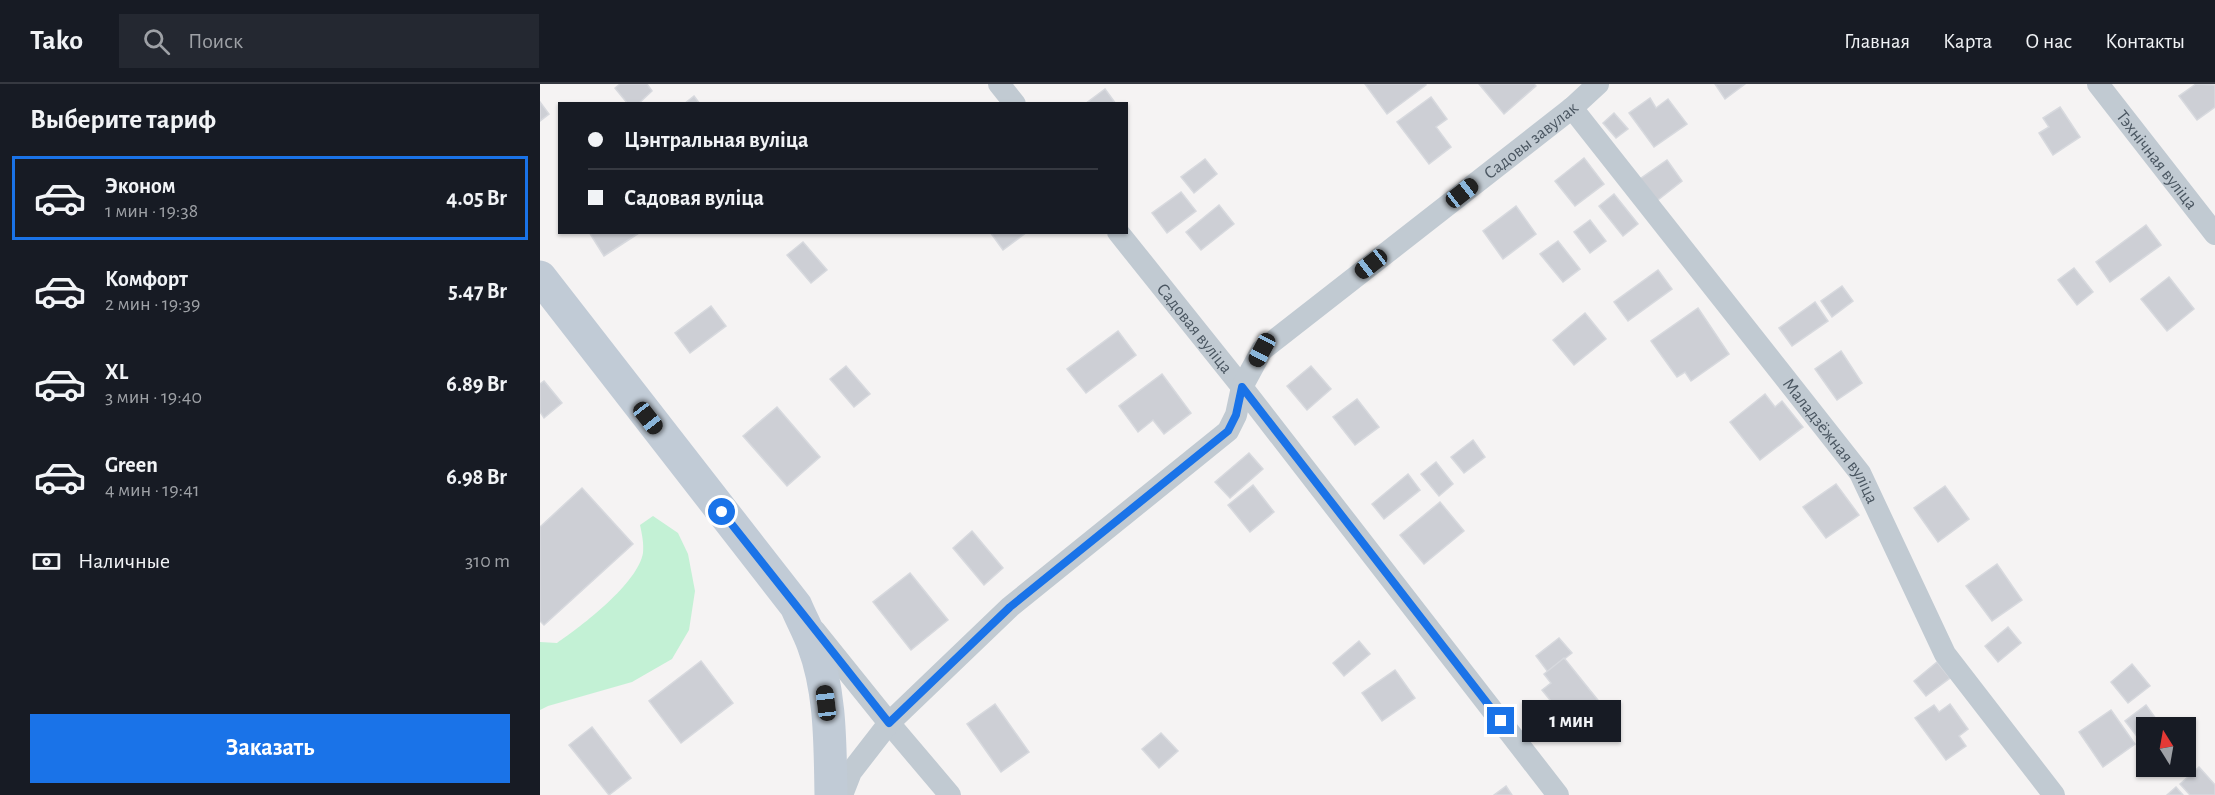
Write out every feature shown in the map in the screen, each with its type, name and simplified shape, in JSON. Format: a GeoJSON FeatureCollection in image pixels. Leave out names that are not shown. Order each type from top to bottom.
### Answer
{"type":"FeatureCollection","features":[{"type":"Feature","properties":{"kind":"main road"},"geometry":{"type":"LineString","coordinates":[[540,277],[796,606],[813,644],[824,684],[831,795]]}},
{"type":"Feature","properties":{"kind":"street"},"geometry":{"type":"LineString","coordinates":[[999,84],[1013,102]]}},
{"type":"Feature","properties":{"kind":"street","name":"Садовы завулак"},"geometry":{"type":"LineString","coordinates":[[842,795],[851,772],[889,723],[1010,607],[1228,431],[1236,415],[1242,387],[1262,350],[1572,108],[1598,84]]}},
{"type":"Feature","properties":{"kind":"street","name":"Тэхнічная вуліца"},"geometry":{"type":"LineString","coordinates":[[2098,84],[2215,234]]}},
{"type":"Feature","properties":{"kind":"street","name":"Маладзёжная вуліца"},"geometry":{"type":"LineString","coordinates":[[1572,108],[1860,473],[1945,654],[2054,795]]}},
{"type":"Feature","properties":{"kind":"street","name":"Садовая вуліца"},"geometry":{"type":"LineString","coordinates":[[1120,234],[1242,387],[1558,795]]}},
{"type":"Feature","properties":{"kind":"street"},"geometry":{"type":"LineString","coordinates":[[796,606],[889,723],[950,795]]}},
{"type":"Feature","properties":{"kind":"green space"},"geometry":{"type":"Polygon","coordinates":[[[653,516],[678,533],[688,554],[695,591],[689,630],[672,659],[632,682],[540,710],[540,642],[557,643],[594,615],[620,590],[639,565],[643,553],[640,525],[653,516]]]}},
{"type":"Feature","properties":{"kind":"building"},"geometry":{"type":"Polygon","coordinates":[[[620,84],[647,84],[652,91],[640,102],[626,102],[615,88],[620,84]]]}},
{"type":"Feature","properties":{"kind":"building"},"geometry":{"type":"Polygon","coordinates":[[[1365,84],[1425,84],[1426,85],[1387,114],[1365,84]]]}},
{"type":"Feature","properties":{"kind":"building"},"geometry":{"type":"Polygon","coordinates":[[[1479,84],[1534,84],[1536,86],[1504,114],[1479,84]]]}},
{"type":"Feature","properties":{"kind":"building"},"geometry":{"type":"Polygon","coordinates":[[[1715,84],[1745,84],[1725,99],[1715,84]]]}},
{"type":"Feature","properties":{"kind":"building"},"geometry":{"type":"Polygon","coordinates":[[[2196,84],[2215,85],[2215,107],[2197,120],[2179,96],[2196,84]]]}},
{"type":"Feature","properties":{"kind":"building"},"geometry":{"type":"Polygon","coordinates":[[[1105,89],[1115,102],[1088,102],[1105,89]]]}},
{"type":"Feature","properties":{"kind":"building"},"geometry":{"type":"Polygon","coordinates":[[[694,96],[698,102],[686,102],[694,96]]]}},
{"type":"Feature","properties":{"kind":"building"},"geometry":{"type":"Polygon","coordinates":[[[1431,97],[1447,119],[1436,127],[1451,147],[1429,164],[1397,122],[1431,97]]]}},
{"type":"Feature","properties":{"kind":"building"},"geometry":{"type":"Polygon","coordinates":[[[1650,98],[1656,108],[1668,99],[1687,124],[1654,147],[1629,113],[1650,98]]]}},
{"type":"Feature","properties":{"kind":"building"},"geometry":{"type":"Polygon","coordinates":[[[540,102],[549,114],[540,121],[540,102]]]}},
{"type":"Feature","properties":{"kind":"building"},"geometry":{"type":"Polygon","coordinates":[[[2060,107],[2080,137],[2053,155],[2039,133],[2049,127],[2043,118],[2060,107]]]}},
{"type":"Feature","properties":{"kind":"building"},"geometry":{"type":"Polygon","coordinates":[[[1614,113],[1628,129],[1616,138],[1603,123],[1614,113]]]}},
{"type":"Feature","properties":{"kind":"building"},"geometry":{"type":"Polygon","coordinates":[[[1584,158],[1604,184],[1575,206],[1555,181],[1584,158]]]}},
{"type":"Feature","properties":{"kind":"building"},"geometry":{"type":"Polygon","coordinates":[[[1205,159],[1217,174],[1194,193],[1181,177],[1205,159]]]}},
{"type":"Feature","properties":{"kind":"building"},"geometry":{"type":"Polygon","coordinates":[[[1667,160],[1682,181],[1654,203],[1637,181],[1667,160]]]}},
{"type":"Feature","properties":{"kind":"building"},"geometry":{"type":"Polygon","coordinates":[[[1181,192],[1196,211],[1167,233],[1152,213],[1181,192]]]}},
{"type":"Feature","properties":{"kind":"building"},"geometry":{"type":"Polygon","coordinates":[[[1614,194],[1638,224],[1623,236],[1599,206],[1614,194]]]}},
{"type":"Feature","properties":{"kind":"building"},"geometry":{"type":"Polygon","coordinates":[[[1219,205],[1234,224],[1201,250],[1186,232],[1219,205]]]}},
{"type":"Feature","properties":{"kind":"building"},"geometry":{"type":"Polygon","coordinates":[[[1516,206],[1536,234],[1503,259],[1483,231],[1516,206]]]}},
{"type":"Feature","properties":{"kind":"building"},"geometry":{"type":"Polygon","coordinates":[[[1590,220],[1606,241],[1590,253],[1574,232],[1590,220]]]}},
{"type":"Feature","properties":{"kind":"building"},"geometry":{"type":"Polygon","coordinates":[[[2146,225],[2161,245],[2110,282],[2096,262],[2146,225]]]}},
{"type":"Feature","properties":{"kind":"building"},"geometry":{"type":"Polygon","coordinates":[[[590,234],[637,234],[604,256],[590,234]]]}},
{"type":"Feature","properties":{"kind":"building"},"geometry":{"type":"Polygon","coordinates":[[[991,234],[1024,234],[1003,250],[991,234]]]}},
{"type":"Feature","properties":{"kind":"building"},"geometry":{"type":"Polygon","coordinates":[[[1558,241],[1580,269],[1563,282],[1540,254],[1558,241]]]}},
{"type":"Feature","properties":{"kind":"building"},"geometry":{"type":"Polygon","coordinates":[[[803,242],[827,270],[811,283],[787,255],[803,242]]]}},
{"type":"Feature","properties":{"kind":"building"},"geometry":{"type":"Polygon","coordinates":[[[2074,268],[2093,292],[2077,305],[2058,280],[2074,268]]]}},
{"type":"Feature","properties":{"kind":"building"},"geometry":{"type":"Polygon","coordinates":[[[1658,270],[1672,289],[1628,321],[1614,302],[1658,270]]]}},
{"type":"Feature","properties":{"kind":"building"},"geometry":{"type":"Polygon","coordinates":[[[2169,277],[2194,309],[2167,331],[2141,299],[2169,277]]]}},
{"type":"Feature","properties":{"kind":"building"},"geometry":{"type":"Polygon","coordinates":[[[1842,286],[1853,301],[1832,317],[1821,301],[1842,286]]]}},
{"type":"Feature","properties":{"kind":"building"},"geometry":{"type":"Polygon","coordinates":[[[1815,302],[1828,321],[1792,346],[1779,328],[1815,302]]]}},
{"type":"Feature","properties":{"kind":"building"},"geometry":{"type":"Polygon","coordinates":[[[711,306],[726,326],[690,353],[675,333],[711,306]]]}},
{"type":"Feature","properties":{"kind":"building"},"geometry":{"type":"Polygon","coordinates":[[[1698,308],[1729,354],[1691,381],[1685,372],[1677,377],[1651,341],[1698,308]]]}},
{"type":"Feature","properties":{"kind":"building"},"geometry":{"type":"Polygon","coordinates":[[[1585,313],[1606,339],[1574,365],[1553,340],[1585,313]]]}},
{"type":"Feature","properties":{"kind":"building"},"geometry":{"type":"Polygon","coordinates":[[[1118,331],[1136,355],[1086,393],[1067,369],[1118,331]]]}},
{"type":"Feature","properties":{"kind":"building"},"geometry":{"type":"Polygon","coordinates":[[[1841,351],[1862,383],[1837,400],[1815,369],[1841,351]]]}},
{"type":"Feature","properties":{"kind":"building"},"geometry":{"type":"Polygon","coordinates":[[[846,366],[870,394],[854,407],[830,379],[846,366]]]}},
{"type":"Feature","properties":{"kind":"building"},"geometry":{"type":"Polygon","coordinates":[[[1311,366],[1331,389],[1307,410],[1287,386],[1311,366]]]}},
{"type":"Feature","properties":{"kind":"building"},"geometry":{"type":"Polygon","coordinates":[[[1162,374],[1191,413],[1164,434],[1153,420],[1138,432],[1119,406],[1162,374]]]}},
{"type":"Feature","properties":{"kind":"building"},"geometry":{"type":"Polygon","coordinates":[[[544,381],[562,403],[544,418],[540,412],[540,384],[544,381]]]}},
{"type":"Feature","properties":{"kind":"building"},"geometry":{"type":"Polygon","coordinates":[[[1765,394],[1775,407],[1782,401],[1803,427],[1760,460],[1730,422],[1765,394]]]}},
{"type":"Feature","properties":{"kind":"building"},"geometry":{"type":"Polygon","coordinates":[[[1357,399],[1379,427],[1355,445],[1333,417],[1357,399]]]}},
{"type":"Feature","properties":{"kind":"building"},"geometry":{"type":"Polygon","coordinates":[[[777,407],[820,457],[787,486],[743,436],[777,407]]]}},
{"type":"Feature","properties":{"kind":"building"},"geometry":{"type":"Polygon","coordinates":[[[1473,440],[1485,457],[1464,473],[1451,457],[1473,440]]]}},
{"type":"Feature","properties":{"kind":"building"},"geometry":{"type":"Polygon","coordinates":[[[1249,453],[1263,469],[1230,498],[1215,482],[1249,453]]]}},
{"type":"Feature","properties":{"kind":"building"},"geometry":{"type":"Polygon","coordinates":[[[1436,462],[1453,484],[1439,496],[1421,474],[1436,462]]]}},
{"type":"Feature","properties":{"kind":"building"},"geometry":{"type":"Polygon","coordinates":[[[1408,474],[1420,490],[1384,519],[1372,504],[1408,474]]]}},
{"type":"Feature","properties":{"kind":"building"},"geometry":{"type":"Polygon","coordinates":[[[1836,484],[1859,515],[1826,538],[1803,507],[1836,484]]]}},
{"type":"Feature","properties":{"kind":"building"},"geometry":{"type":"Polygon","coordinates":[[[1253,485],[1274,512],[1250,532],[1228,505],[1253,485]]]}},
{"type":"Feature","properties":{"kind":"building"},"geometry":{"type":"Polygon","coordinates":[[[1945,486],[1969,519],[1938,542],[1914,508],[1945,486]]]}},
{"type":"Feature","properties":{"kind":"building"},"geometry":{"type":"Polygon","coordinates":[[[582,488],[633,544],[544,625],[540,621],[540,527],[582,488]]]}},
{"type":"Feature","properties":{"kind":"building"},"geometry":{"type":"Polygon","coordinates":[[[1440,502],[1464,531],[1424,564],[1400,535],[1440,502]]]}},
{"type":"Feature","properties":{"kind":"building"},"geometry":{"type":"Polygon","coordinates":[[[972,531],[1003,568],[984,585],[953,548],[972,531]]]}},
{"type":"Feature","properties":{"kind":"building"},"geometry":{"type":"Polygon","coordinates":[[[1997,564],[2022,600],[1992,621],[1966,586],[1997,564]]]}},
{"type":"Feature","properties":{"kind":"building"},"geometry":{"type":"Polygon","coordinates":[[[910,573],[948,620],[911,650],[873,602],[910,573]]]}},
{"type":"Feature","properties":{"kind":"building"},"geometry":{"type":"Polygon","coordinates":[[[2008,627],[2021,643],[1998,662],[1985,646],[2008,627]]]}},
{"type":"Feature","properties":{"kind":"building"},"geometry":{"type":"Polygon","coordinates":[[[1559,638],[1572,653],[1548,672],[1536,656],[1559,638]]]}},
{"type":"Feature","properties":{"kind":"building"},"geometry":{"type":"Polygon","coordinates":[[[1359,641],[1370,654],[1344,676],[1333,663],[1359,641]]]}},
{"type":"Feature","properties":{"kind":"building"},"geometry":{"type":"Polygon","coordinates":[[[1564,658],[1601,704],[1572,727],[1542,690],[1551,683],[1544,674],[1564,658]]]}},
{"type":"Feature","properties":{"kind":"building"},"geometry":{"type":"Polygon","coordinates":[[[701,661],[733,703],[681,743],[649,701],[701,661]]]}},
{"type":"Feature","properties":{"kind":"building"},"geometry":{"type":"Polygon","coordinates":[[[1937,662],[1950,678],[1926,696],[1914,681],[1937,662]]]}},
{"type":"Feature","properties":{"kind":"building"},"geometry":{"type":"Polygon","coordinates":[[[2132,664],[2150,686],[2128,703],[2111,682],[2132,664]]]}},
{"type":"Feature","properties":{"kind":"building"},"geometry":{"type":"Polygon","coordinates":[[[1395,670],[1415,698],[1382,721],[1362,693],[1395,670]]]}},
{"type":"Feature","properties":{"kind":"building"},"geometry":{"type":"Polygon","coordinates":[[[995,704],[1029,752],[1001,772],[967,724],[995,704]]]}},
{"type":"Feature","properties":{"kind":"building"},"geometry":{"type":"Polygon","coordinates":[[[1950,704],[1968,729],[1959,736],[1966,746],[1946,760],[1915,718],[1934,705],[1939,712],[1950,704]]]}},
{"type":"Feature","properties":{"kind":"building"},"geometry":{"type":"Polygon","coordinates":[[[2146,705],[2155,717],[2136,717],[2136,735],[2125,721],[2146,705]]]}},
{"type":"Feature","properties":{"kind":"building"},"geometry":{"type":"Polygon","coordinates":[[[2111,710],[2135,744],[2103,767],[2079,732],[2111,710]]]}},
{"type":"Feature","properties":{"kind":"building"},"geometry":{"type":"Polygon","coordinates":[[[592,727],[631,778],[609,795],[569,745],[592,727]]]}},
{"type":"Feature","properties":{"kind":"building"},"geometry":{"type":"Polygon","coordinates":[[[1161,733],[1178,751],[1159,768],[1142,749],[1161,733]]]}},
{"type":"Feature","properties":{"kind":"building"},"geometry":{"type":"Polygon","coordinates":[[[2199,767],[2215,785],[2215,795],[2190,795],[2180,784],[2188,777],[2196,777],[2196,770],[2199,767]]]}},
{"type":"Feature","properties":{"kind":"building"},"geometry":{"type":"Polygon","coordinates":[[[1506,786],[1512,795],[1494,795],[1506,786]]]}},
{"type":"Feature","properties":{"kind":"building"},"geometry":{"type":"Polygon","coordinates":[[[2176,787],[2183,795],[2167,795],[2176,787]]]}},
{"type":"Feature","properties":{"kind":"route"},"geometry":{"type":"LineString","coordinates":[[722,512],[889,723],[1010,607],[1228,431],[1236,415],[1242,387],[1501,721]]}}]}
